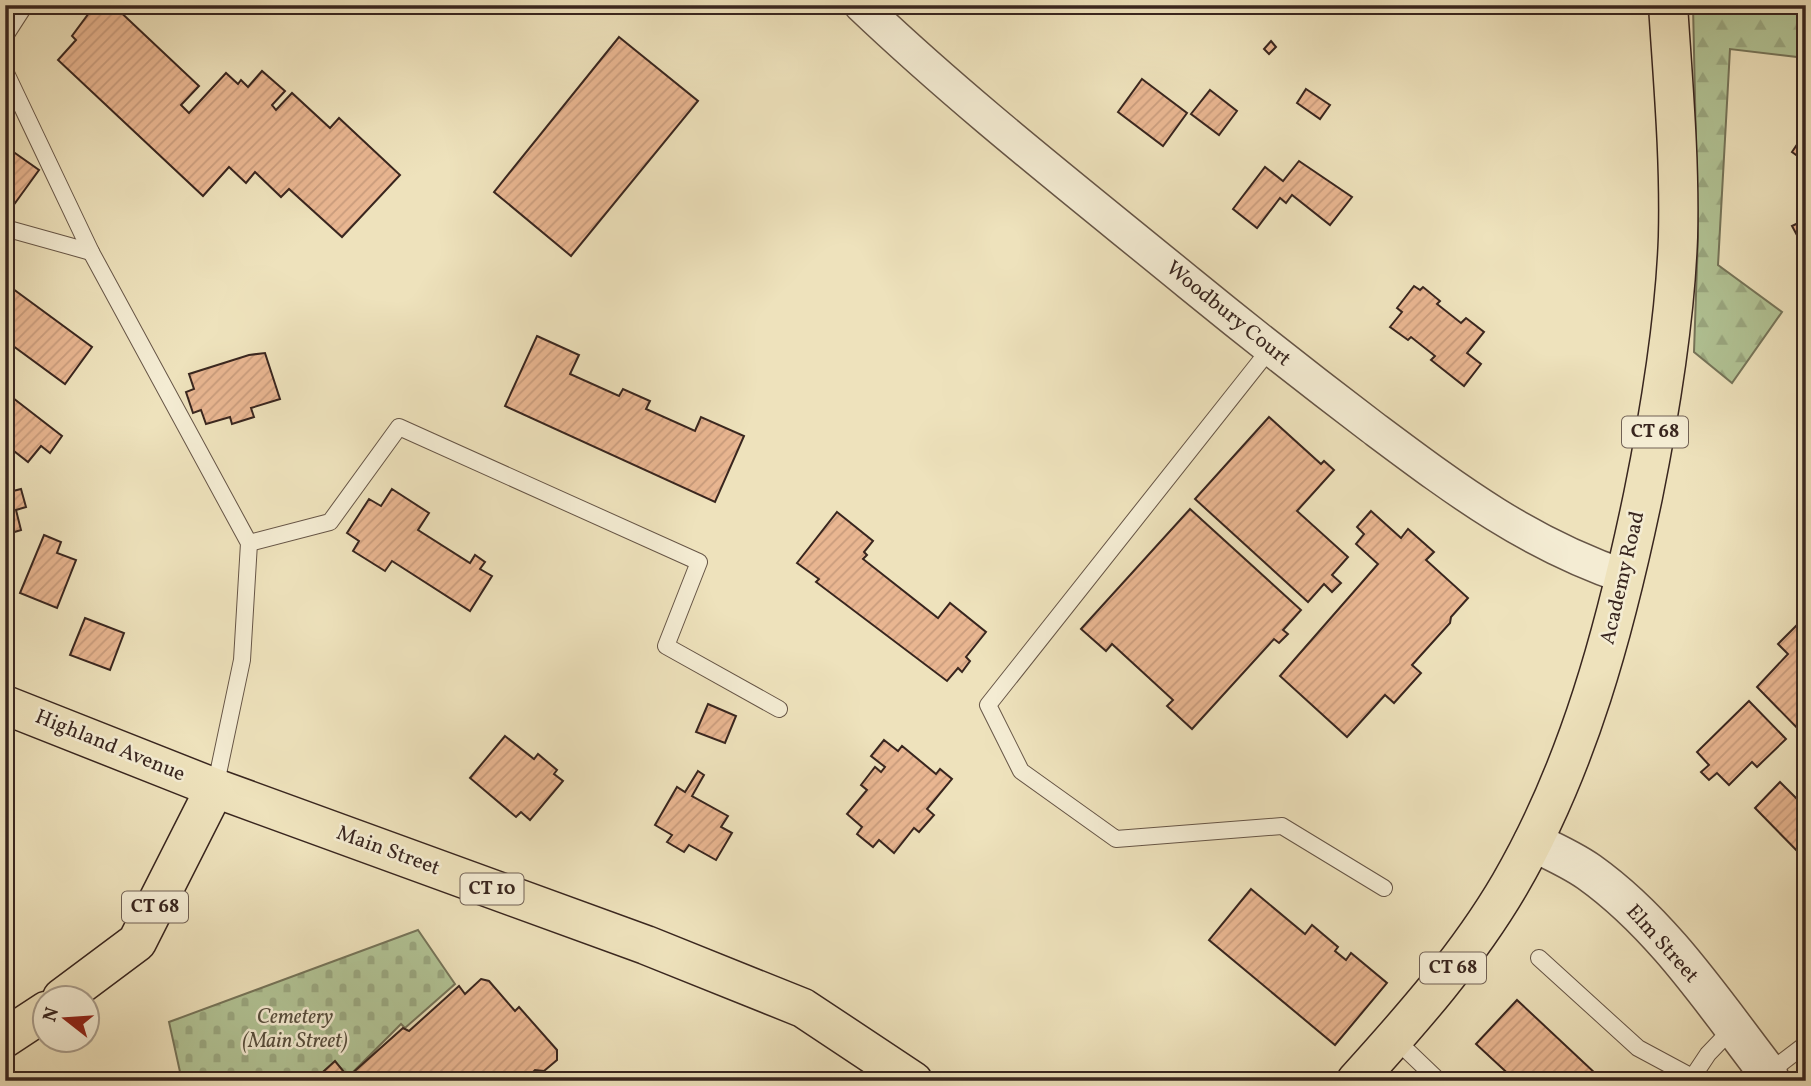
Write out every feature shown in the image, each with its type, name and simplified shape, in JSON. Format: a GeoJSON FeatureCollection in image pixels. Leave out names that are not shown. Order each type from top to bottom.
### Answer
{"type":"FeatureCollection","features":[{"type":"Feature","properties":{"kind":"main road","name":"Academy Road"},"geometry":{"type":"LineString","coordinates":[[1356,1081],[1444,980],[1486,922],[1532,842],[1596,685],[1626,577],[1656,430],[1675,284],[1678,182],[1668,5]]}},
{"type":"Feature","properties":{"kind":"main road","name":"Highland Avenue"},"geometry":{"type":"LineString","coordinates":[[5,705],[215,788]]}},
{"type":"Feature","properties":{"kind":"main road","name":"CT 68"},"geometry":{"type":"LineString","coordinates":[[82,984],[137,942],[215,788]]}},
{"type":"Feature","properties":{"kind":"main road","name":"Main Street"},"geometry":{"type":"LineString","coordinates":[[215,788],[646,945],[803,1008],[913,1081]]}},
{"type":"Feature","properties":{"kind":"main road"},"geometry":{"type":"LineString","coordinates":[[5,1038],[32,1020]]}},
{"type":"Feature","properties":{"kind":"street","name":"Woodbury Court"},"geometry":{"type":"LineString","coordinates":[[861,5],[937,77],[1270,349],[1470,501],[1543,543],[1586,563],[1626,577]]}},
{"type":"Feature","properties":{"kind":"street","name":"Elm Street"},"geometry":{"type":"LineString","coordinates":[[1532,842],[1588,871],[1617,894],[1662,940],[1776,1078]]}},
{"type":"Feature","properties":{"kind":"lane"},"geometry":{"type":"LineString","coordinates":[[5,36],[25,5]]}},
{"type":"Feature","properties":{"kind":"lane"},"geometry":{"type":"LineString","coordinates":[[5,71],[91,252],[249,543],[242,660],[215,788]]}},
{"type":"Feature","properties":{"kind":"lane"},"geometry":{"type":"LineString","coordinates":[[5,228],[91,252]]}},
{"type":"Feature","properties":{"kind":"lane"},"geometry":{"type":"LineString","coordinates":[[1270,349],[988,705],[1021,771],[1116,839],[1282,826],[1384,888]]}},
{"type":"Feature","properties":{"kind":"lane"},"geometry":{"type":"LineString","coordinates":[[249,543],[330,522],[398,427],[699,562],[666,646],[779,709]]}},
{"type":"Feature","properties":{"kind":"lane"},"geometry":{"type":"LineString","coordinates":[[1539,958],[1638,1048],[1691,1079],[1708,1054],[1733,1028]]}},
{"type":"Feature","properties":{"kind":"lane"},"geometry":{"type":"LineString","coordinates":[[1394,1038],[1439,1081]]}},
{"type":"Feature","properties":{"kind":"lane"},"geometry":{"type":"LineString","coordinates":[[1776,1078],[1806,1044]]}},
{"type":"Feature","properties":{"kind":"green space"},"geometry":{"type":"Polygon","coordinates":[[[1693,5],[1806,5],[1806,58],[1730,49],[1718,265],[1782,312],[1732,383],[1694,352],[1698,237],[1693,5]]]}},
{"type":"Feature","properties":{"kind":"green space","name":"Cemetery (Main Street)"},"geometry":{"type":"Polygon","coordinates":[[[418,930],[455,984],[405,1028],[401,1024],[348,1077],[335,1062],[313,1081],[182,1081],[169,1022],[418,930]]]}},
{"type":"Feature","properties":{"kind":"building"},"geometry":{"type":"Polygon","coordinates":[[[95,5],[113,5],[199,86],[181,105],[189,113],[226,73],[238,84],[241,80],[248,87],[262,71],[285,91],[272,105],[276,110],[292,93],[330,128],[339,118],[400,175],[342,237],[289,189],[281,197],[255,172],[246,183],[229,167],[203,196],[58,60],[76,40],[72,36],[95,5]]]}},
{"type":"Feature","properties":{"kind":"building"},"geometry":{"type":"Polygon","coordinates":[[[619,37],[698,101],[571,256],[494,192],[619,37]]]}},
{"type":"Feature","properties":{"kind":"building"},"geometry":{"type":"Polygon","coordinates":[[[1271,41],[1276,47],[1269,54],[1264,49],[1271,41]]]}},
{"type":"Feature","properties":{"kind":"building"},"geometry":{"type":"Polygon","coordinates":[[[1142,79],[1187,113],[1163,146],[1118,112],[1142,79]]]}},
{"type":"Feature","properties":{"kind":"building"},"geometry":{"type":"Polygon","coordinates":[[[1306,89],[1330,105],[1320,119],[1297,103],[1306,89]]]}},
{"type":"Feature","properties":{"kind":"building"},"geometry":{"type":"Polygon","coordinates":[[[1210,90],[1237,111],[1219,135],[1191,114],[1210,90]]]}},
{"type":"Feature","properties":{"kind":"building"},"geometry":{"type":"Polygon","coordinates":[[[1806,131],[1806,162],[1792,152],[1806,131]]]}},
{"type":"Feature","properties":{"kind":"building"},"geometry":{"type":"Polygon","coordinates":[[[5,146],[39,170],[5,217],[5,146]]]}},
{"type":"Feature","properties":{"kind":"building"},"geometry":{"type":"Polygon","coordinates":[[[1299,161],[1352,197],[1330,225],[1292,195],[1286,203],[1280,198],[1257,228],[1233,209],[1265,167],[1283,181],[1299,161]]]}},
{"type":"Feature","properties":{"kind":"building"},"geometry":{"type":"Polygon","coordinates":[[[1806,219],[1806,252],[1792,226],[1806,219]]]}},
{"type":"Feature","properties":{"kind":"building"},"geometry":{"type":"Polygon","coordinates":[[[5,283],[92,347],[65,384],[5,340],[5,283]]]}},
{"type":"Feature","properties":{"kind":"building"},"geometry":{"type":"Polygon","coordinates":[[[1414,286],[1420,290],[1423,287],[1440,301],[1437,304],[1461,323],[1466,318],[1484,332],[1467,353],[1481,364],[1464,386],[1431,360],[1435,356],[1411,337],[1408,340],[1390,327],[1402,312],[1397,308],[1414,286]]]}},
{"type":"Feature","properties":{"kind":"building"},"geometry":{"type":"Polygon","coordinates":[[[537,336],[579,355],[570,374],[619,396],[623,389],[650,401],[646,409],[695,431],[701,417],[744,436],[715,502],[505,406],[537,336]]]}},
{"type":"Feature","properties":{"kind":"building"},"geometry":{"type":"Polygon","coordinates":[[[265,353],[280,399],[251,408],[254,417],[232,424],[230,417],[206,424],[201,410],[193,413],[186,392],[194,389],[189,374],[249,355],[265,353]]]}},
{"type":"Feature","properties":{"kind":"building"},"geometry":{"type":"Polygon","coordinates":[[[13,398],[62,436],[50,453],[41,446],[28,462],[5,444],[5,408],[13,398]]]}},
{"type":"Feature","properties":{"kind":"building"},"geometry":{"type":"Polygon","coordinates":[[[1269,417],[1321,464],[1324,461],[1334,470],[1297,511],[1348,557],[1332,575],[1341,583],[1332,592],[1324,584],[1308,602],[1195,499],[1269,417]]]}},
{"type":"Feature","properties":{"kind":"building"},"geometry":{"type":"Polygon","coordinates":[[[21,489],[26,507],[16,510],[21,530],[5,535],[5,493],[21,489]]]}},
{"type":"Feature","properties":{"kind":"building"},"geometry":{"type":"Polygon","coordinates":[[[392,489],[429,513],[418,530],[470,563],[475,555],[485,562],[480,569],[492,576],[470,611],[392,561],[385,571],[353,551],[359,541],[347,533],[369,499],[381,506],[392,489]]]}},
{"type":"Feature","properties":{"kind":"building"},"geometry":{"type":"Polygon","coordinates":[[[1190,509],[1301,610],[1283,630],[1288,634],[1279,643],[1274,639],[1192,729],[1167,706],[1173,700],[1112,644],[1106,651],[1081,629],[1190,509]]]}},
{"type":"Feature","properties":{"kind":"building"},"geometry":{"type":"Polygon","coordinates":[[[1371,511],[1401,538],[1408,529],[1434,552],[1426,560],[1468,598],[1451,617],[1450,623],[1412,665],[1421,673],[1394,703],[1385,695],[1347,737],[1280,676],[1378,564],[1356,544],[1364,534],[1357,527],[1371,511]]]}},
{"type":"Feature","properties":{"kind":"building"},"geometry":{"type":"Polygon","coordinates":[[[837,512],[873,541],[864,552],[867,555],[863,559],[938,618],[950,603],[986,632],[966,657],[970,661],[962,672],[958,668],[947,681],[816,582],[819,579],[797,563],[837,512]]]}},
{"type":"Feature","properties":{"kind":"building"},"geometry":{"type":"Polygon","coordinates":[[[44,535],[61,542],[57,553],[76,560],[57,608],[20,593],[44,535]]]}},
{"type":"Feature","properties":{"kind":"building"},"geometry":{"type":"Polygon","coordinates":[[[1806,616],[1806,737],[1757,687],[1788,654],[1778,644],[1806,616]]]}},
{"type":"Feature","properties":{"kind":"building"},"geometry":{"type":"Polygon","coordinates":[[[85,618],[124,633],[110,670],[70,655],[85,618]]]}},
{"type":"Feature","properties":{"kind":"building"},"geometry":{"type":"Polygon","coordinates":[[[1749,701],[1786,739],[1757,767],[1752,762],[1729,785],[1717,773],[1709,780],[1701,772],[1709,765],[1697,752],[1749,701]]]}},
{"type":"Feature","properties":{"kind":"building"},"geometry":{"type":"Polygon","coordinates":[[[708,704],[736,716],[725,743],[696,732],[708,704]]]}},
{"type":"Feature","properties":{"kind":"building"},"geometry":{"type":"Polygon","coordinates":[[[505,736],[534,759],[538,754],[557,770],[554,774],[563,781],[530,820],[521,812],[516,817],[470,778],[505,736]]]}},
{"type":"Feature","properties":{"kind":"building"},"geometry":{"type":"Polygon","coordinates":[[[884,740],[898,751],[902,746],[936,774],[940,769],[952,779],[927,809],[934,815],[919,832],[914,828],[894,853],[879,840],[873,847],[857,834],[862,827],[847,814],[867,790],[861,785],[875,767],[881,772],[885,767],[871,756],[884,740]]]}},
{"type":"Feature","properties":{"kind":"building"},"geometry":{"type":"Polygon","coordinates":[[[698,771],[704,775],[692,796],[728,816],[721,827],[732,833],[716,860],[689,845],[684,852],[667,842],[672,835],[655,825],[677,787],[685,792],[698,771]]]}},
{"type":"Feature","properties":{"kind":"building"},"geometry":{"type":"Polygon","coordinates":[[[1780,782],[1806,808],[1806,860],[1755,808],[1780,782]]]}},
{"type":"Feature","properties":{"kind":"building"},"geometry":{"type":"Polygon","coordinates":[[[1251,889],[1305,934],[1312,925],[1338,947],[1335,951],[1346,960],[1351,953],[1387,983],[1335,1045],[1209,940],[1251,889]]]}},
{"type":"Feature","properties":{"kind":"building"},"geometry":{"type":"Polygon","coordinates":[[[481,979],[489,981],[515,1011],[519,1007],[557,1050],[557,1060],[544,1071],[535,1070],[524,1081],[313,1081],[335,1061],[348,1077],[403,1028],[409,1031],[459,986],[465,994],[481,979]]]}},
{"type":"Feature","properties":{"kind":"building"},"geometry":{"type":"Polygon","coordinates":[[[1517,1000],[1596,1074],[1594,1081],[1516,1081],[1476,1044],[1517,1000]]]}}]}
